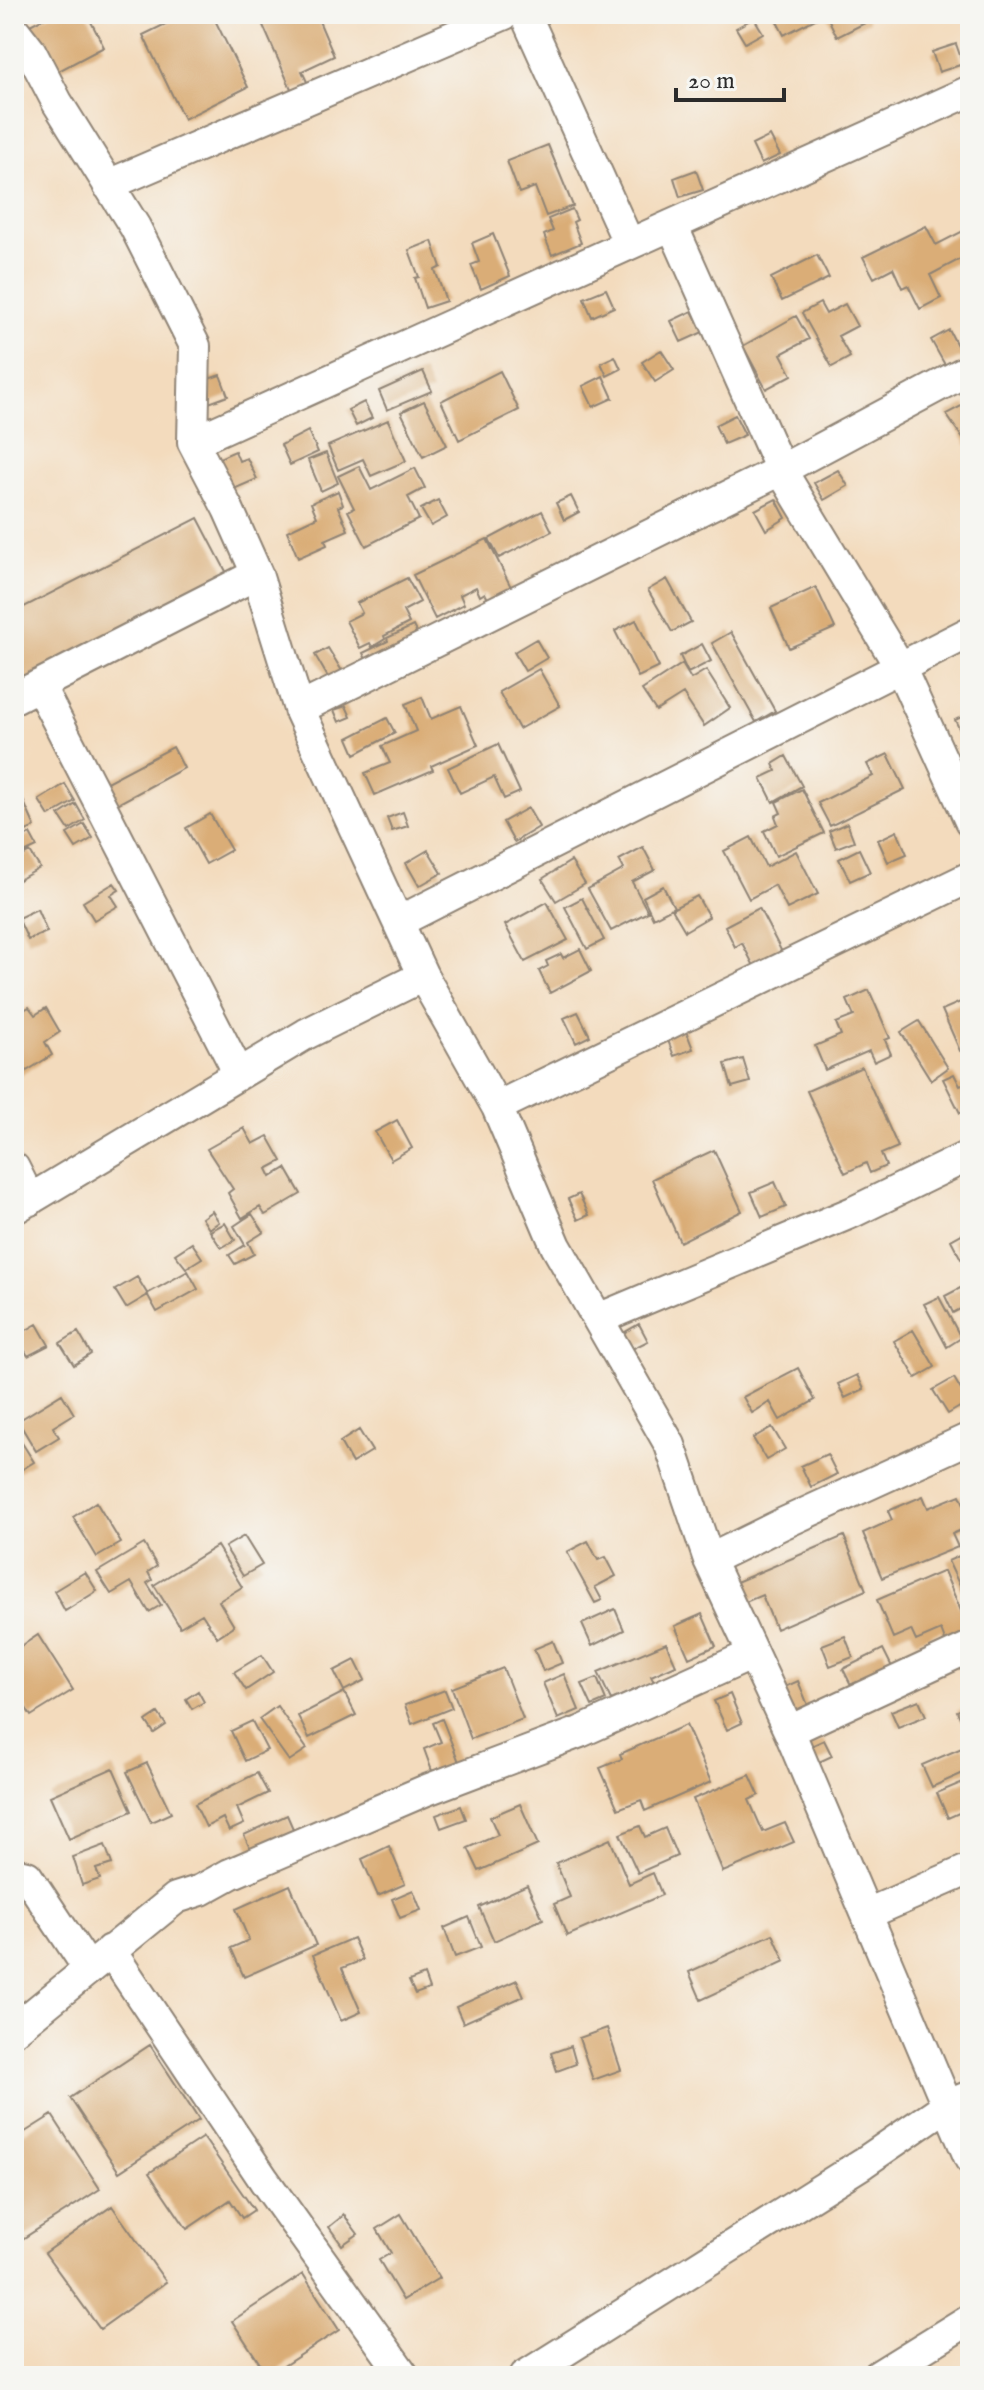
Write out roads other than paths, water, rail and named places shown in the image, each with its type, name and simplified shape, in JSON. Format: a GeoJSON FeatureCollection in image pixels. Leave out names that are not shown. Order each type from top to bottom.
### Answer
{"type":"FeatureCollection","features":[{"type":"Feature","properties":{"kind":"street"},"geometry":{"type":"LineString","coordinates":[[108,185],[505,14]]}},
{"type":"Feature","properties":{"kind":"street"},"geometry":{"type":"LineString","coordinates":[[525,14],[629,244]]}},
{"type":"Feature","properties":{"kind":"street"},"geometry":{"type":"LineString","coordinates":[[14,30],[31,52],[57,102],[135,227],[195,346],[193,442],[257,574],[299,709],[423,976],[497,1107],[556,1246],[670,1445],[709,1560],[789,1731],[867,1914],[958,2101],[970,2159]]}},
{"type":"Feature","properties":{"kind":"street"},"geometry":{"type":"LineString","coordinates":[[193,442],[970,91]]}},
{"type":"Feature","properties":{"kind":"street"},"geometry":{"type":"LineString","coordinates":[[672,225],[781,470],[900,667],[970,821]]}},
{"type":"Feature","properties":{"kind":"street"},"geometry":{"type":"LineString","coordinates":[[299,709],[781,470],[970,369]]}},
{"type":"Feature","properties":{"kind":"street"},"geometry":{"type":"LineString","coordinates":[[239,1074],[27,692],[257,574]]}},
{"type":"Feature","properties":{"kind":"street"},"geometry":{"type":"LineString","coordinates":[[398,922],[970,632]]}},
{"type":"Feature","properties":{"kind":"street"},"geometry":{"type":"LineString","coordinates":[[497,1107],[970,877]]}},
{"type":"Feature","properties":{"kind":"street"},"geometry":{"type":"LineString","coordinates":[[14,1168],[22,1204],[306,1034],[423,976]]}},
{"type":"Feature","properties":{"kind":"street"},"geometry":{"type":"LineString","coordinates":[[598,1319],[853,1212],[970,1155]]}},
{"type":"Feature","properties":{"kind":"street"},"geometry":{"type":"LineString","coordinates":[[709,1560],[970,1438]]}},
{"type":"Feature","properties":{"kind":"street"},"geometry":{"type":"LineString","coordinates":[[789,1731],[970,1647]]}},
{"type":"Feature","properties":{"kind":"street"},"geometry":{"type":"LineString","coordinates":[[14,2030],[176,1898],[201,1890],[230,1874],[424,1791],[580,1732],[753,1654]]}},
{"type":"Feature","properties":{"kind":"street"},"geometry":{"type":"LineString","coordinates":[[867,1914],[970,1869]]}},
{"type":"Feature","properties":{"kind":"street"},"geometry":{"type":"LineString","coordinates":[[14,1875],[27,1876],[99,1959],[264,2180],[404,2376]]}},
{"type":"Feature","properties":{"kind":"street"},"geometry":{"type":"LineString","coordinates":[[525,2376],[958,2101]]}},
{"type":"Feature","properties":{"kind":"street"},"geometry":{"type":"LineString","coordinates":[[878,2376],[970,2319]]}}]}
